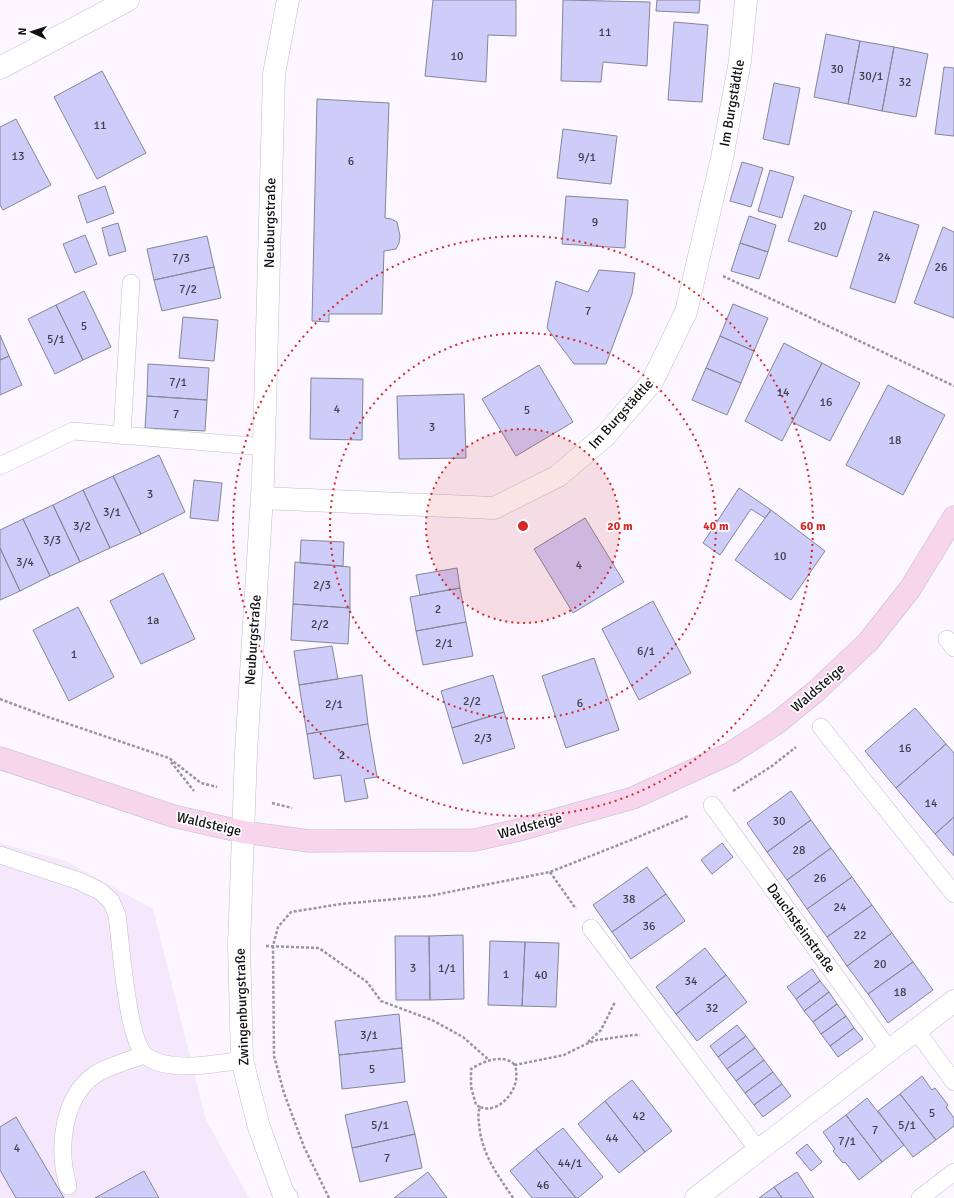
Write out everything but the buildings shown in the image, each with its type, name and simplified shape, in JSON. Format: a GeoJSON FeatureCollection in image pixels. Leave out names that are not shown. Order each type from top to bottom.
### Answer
{"type":"FeatureCollection","features":[{"type":"Feature","properties":{"kind":"street"},"geometry":{"type":"LineString","coordinates":[[0,68],[128,0]]}},
{"type":"Feature","properties":{"kind":"street","name":"Neuburgstraße"},"geometry":{"type":"LineString","coordinates":[[243,832],[246,753],[262,498],[274,74],[288,0]]}},
{"type":"Feature","properties":{"kind":"street","name":"Im Burgstädtle"},"geometry":{"type":"LineString","coordinates":[[262,498],[494,508],[558,476],[605,436],[652,382],[686,312],[722,158],[740,61],[746,0]]}},
{"type":"Feature","properties":{"kind":"street","name":"Waldsteige"},"geometry":{"type":"LineString","coordinates":[[0,758],[173,816],[243,832],[309,841],[475,840],[520,830],[633,798],[731,753],[777,724],[815,692],[868,642],[910,589],[954,517]]}},
{"type":"Feature","properties":{"kind":"street","name":"Zwingenburgstraße"},"geometry":{"type":"LineString","coordinates":[[243,832],[239,945],[242,1060],[259,1126],[283,1193],[287,1198]]}},
{"type":"Feature","properties":{"kind":"street"},"geometry":{"type":"LineString","coordinates":[[696,1198],[954,1001]]}},
{"type":"Feature","properties":{"kind":"lane"},"geometry":{"type":"LineString","coordinates":[[122,436],[131,283]]}},
{"type":"Feature","properties":{"kind":"lane"},"geometry":{"type":"LineString","coordinates":[[0,466],[73,431],[264,447]]}},
{"type":"Feature","properties":{"kind":"lane"},"geometry":{"type":"LineString","coordinates":[[821,727],[954,894]]}},
{"type":"Feature","properties":{"kind":"lane","name":"Dauchsteinstraße"},"geometry":{"type":"LineString","coordinates":[[712,805],[889,1050]]}},
{"type":"Feature","properties":{"kind":"lane"},"geometry":{"type":"LineString","coordinates":[[0,855],[79,881],[100,891],[111,901],[117,915],[128,1007],[134,1033],[144,1055],[153,1060],[176,1066],[199,1066],[242,1060]]}},
{"type":"Feature","properties":{"kind":"lane"},"geometry":{"type":"LineString","coordinates":[[591,928],[758,1150]]}},
{"type":"Feature","properties":{"kind":"lane"},"geometry":{"type":"LineString","coordinates":[[916,1030],[954,1082]]}},
{"type":"Feature","properties":{"kind":"lane"},"geometry":{"type":"LineString","coordinates":[[68,1186],[62,1163],[62,1141],[67,1116],[77,1093],[88,1081],[101,1072],[144,1055]]}},
{"type":"Feature","properties":{"kind":"lane"},"geometry":{"type":"LineString","coordinates":[[920,1198],[954,1172]]}},
{"type":"Feature","properties":{"kind":"path"},"geometry":{"type":"LineString","coordinates":[[697,264],[954,386]]}},
{"type":"Feature","properties":{"kind":"path"},"geometry":{"type":"LineString","coordinates":[[0,699],[169,758]]}},
{"type":"Feature","properties":{"kind":"path"},"geometry":{"type":"LineString","coordinates":[[329,1198],[304,1147],[284,1093],[274,1056],[273,946],[278,927],[291,912],[340,904],[429,896],[550,872],[631,840],[712,805],[772,766],[821,727]]}},
{"type":"Feature","properties":{"kind":"path"},"geometry":{"type":"LineString","coordinates":[[550,872],[591,928]]}},
{"type":"Feature","properties":{"kind":"path"},"geometry":{"type":"LineString","coordinates":[[239,945],[319,948],[367,982],[381,1001],[432,1020],[463,1037],[489,1060]]}},
{"type":"Feature","properties":{"kind":"path"},"geometry":{"type":"LineString","coordinates":[[586,1044],[601,1030],[612,1009],[618,993],[623,971]]}},
{"type":"Feature","properties":{"kind":"path"},"geometry":{"type":"LineString","coordinates":[[515,1065],[564,1055],[597,1040],[633,1035],[646,1036]]}},
{"type":"Feature","properties":{"kind":"path"},"geometry":{"type":"LineString","coordinates":[[489,1060],[506,1060],[515,1065],[516,1072],[514,1087],[505,1100],[499,1105],[488,1109],[476,1105],[471,1087],[471,1069],[482,1062],[489,1060]]}},
{"type":"Feature","properties":{"kind":"path"},"geometry":{"type":"LineString","coordinates":[[480,1107],[478,1117],[483,1147],[491,1166],[513,1198]]}},
{"type":"Feature","properties":{"kind":"shaded area"},"geometry":{"type":"Polygon","coordinates":[[[0,843],[66,861],[153,909],[206,1120],[249,1198],[0,1198],[0,843]]]}}]}
